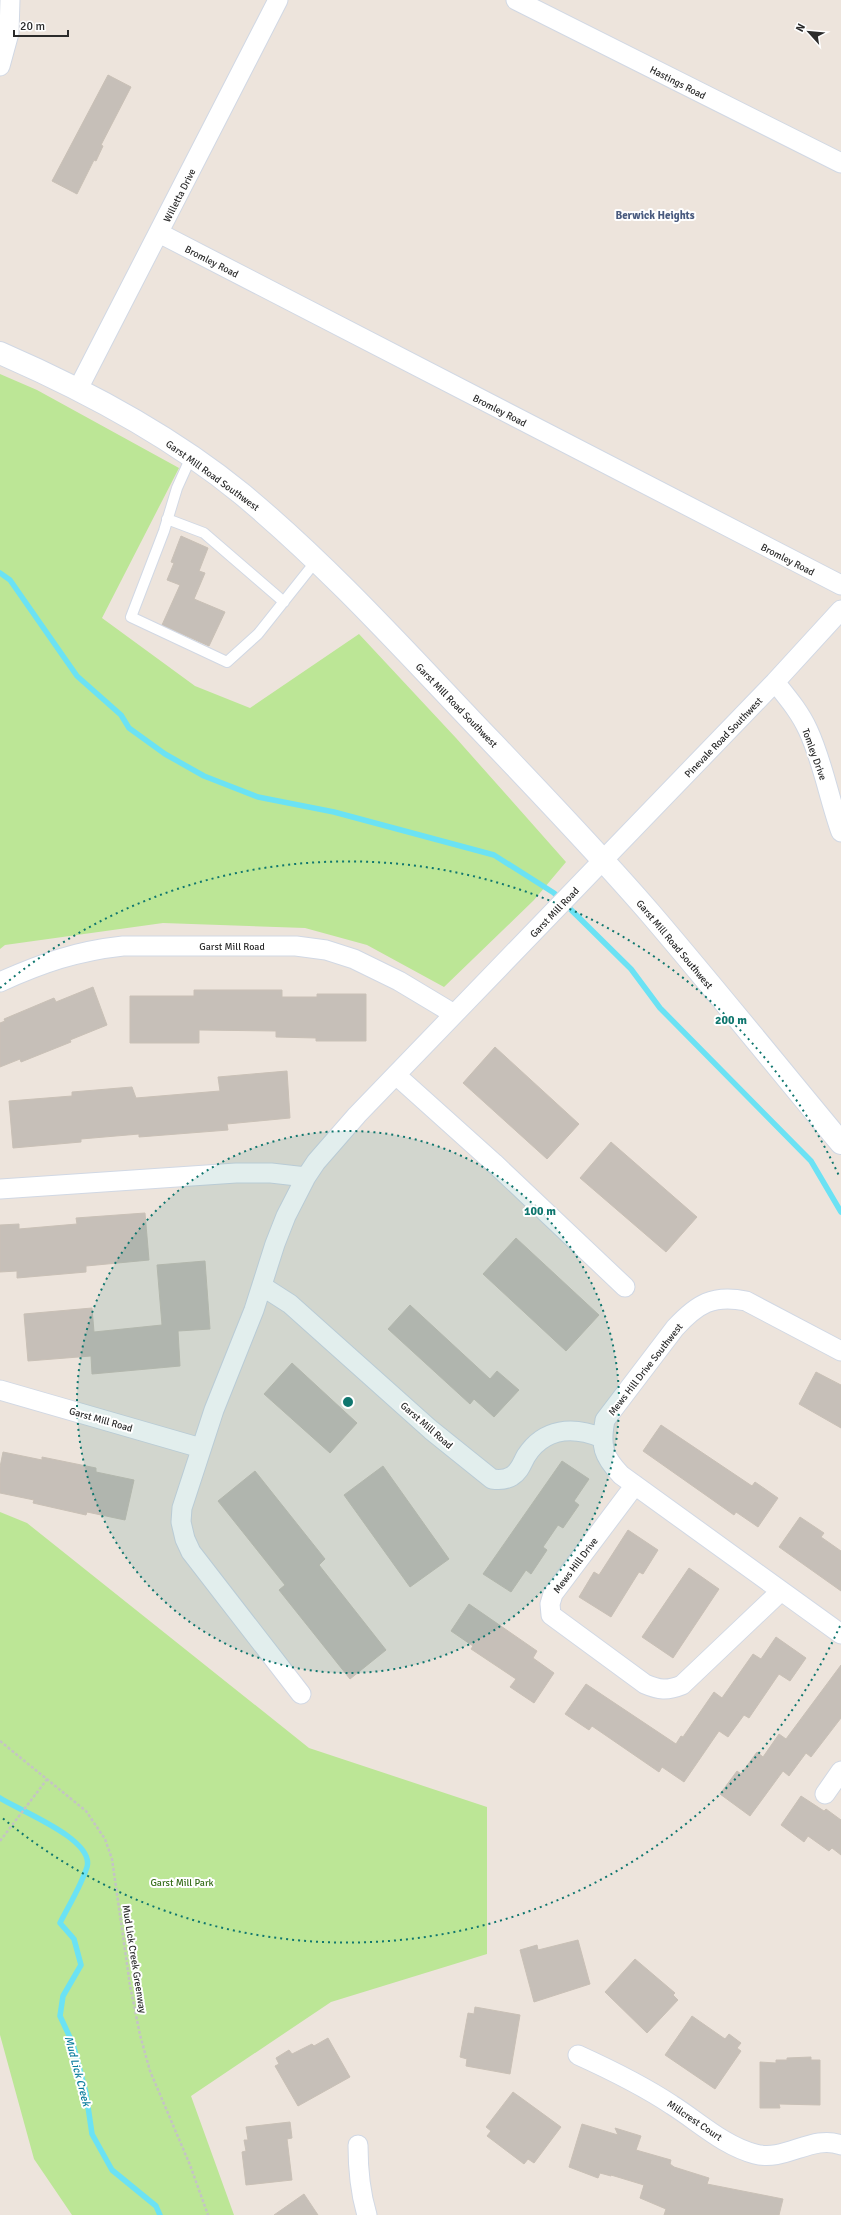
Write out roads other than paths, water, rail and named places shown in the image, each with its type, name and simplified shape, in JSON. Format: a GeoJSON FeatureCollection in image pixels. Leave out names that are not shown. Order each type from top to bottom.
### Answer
{"type":"FeatureCollection","features":[{"type":"Feature","properties":{"kind":"street"},"geometry":{"type":"LineString","coordinates":[[0,66],[9,33],[10,0]]}},
{"type":"Feature","properties":{"kind":"street","name":"Willetta Drive"},"geometry":{"type":"LineString","coordinates":[[78,389],[278,0]]}},
{"type":"Feature","properties":{"kind":"street","name":"Hastings Road"},"geometry":{"type":"LineString","coordinates":[[516,0],[841,163]]}},
{"type":"Feature","properties":{"kind":"street","name":"Bromley Road"},"geometry":{"type":"LineString","coordinates":[[159,233],[841,585]]}},
{"type":"Feature","properties":{"kind":"street","name":"Garst Mill Road Southwest"},"geometry":{"type":"LineString","coordinates":[[0,353],[78,389],[138,423],[191,457],[240,493],[316,561],[384,628],[603,861],[655,919],[841,1143]]}},
{"type":"Feature","properties":{"kind":"street","name":"Pinevale Road Southwest"},"geometry":{"type":"LineString","coordinates":[[603,861],[775,682],[841,610]]}},
{"type":"Feature","properties":{"kind":"street","name":"Tomley Drive"},"geometry":{"type":"LineString","coordinates":[[775,682],[793,705],[808,730],[818,757],[841,832]]}},
{"type":"Feature","properties":{"kind":"street","name":"Garst Mill Road"},"geometry":{"type":"LineString","coordinates":[[301,1694],[191,1552],[185,1539],[182,1522],[182,1508],[201,1448],[262,1286],[286,1216],[306,1177],[316,1162],[357,1115],[603,861]]}},
{"type":"Feature","properties":{"kind":"street","name":"Garst Mill Road"},"geometry":{"type":"LineString","coordinates":[[0,982],[35,966],[68,955],[96,949],[123,946],[296,946],[326,950],[354,959],[399,981],[454,1014]]}},
{"type":"Feature","properties":{"kind":"street"},"geometry":{"type":"LineString","coordinates":[[396,1075],[494,1163],[625,1287]]}},
{"type":"Feature","properties":{"kind":"street"},"geometry":{"type":"LineString","coordinates":[[0,1189],[236,1173],[271,1173],[306,1177]]}},
{"type":"Feature","properties":{"kind":"street","name":"Garst Mill Road"},"geometry":{"type":"LineString","coordinates":[[262,1286],[290,1304],[431,1430],[492,1479],[502,1480],[512,1477],[518,1471],[534,1446],[552,1433],[571,1429],[587,1432],[602,1438]]}},
{"type":"Feature","properties":{"kind":"street","name":"Mews Hill Drive Southwest"},"geometry":{"type":"LineString","coordinates":[[635,1485],[621,1475],[609,1462],[605,1454],[602,1438],[605,1420],[675,1328],[686,1316],[703,1304],[715,1299],[731,1298],[746,1301],[841,1351]]}},
{"type":"Feature","properties":{"kind":"street","name":"Garst Mill Road"},"geometry":{"type":"LineString","coordinates":[[0,1390],[201,1448]]}},
{"type":"Feature","properties":{"kind":"street"},"geometry":{"type":"LineString","coordinates":[[635,1485],[841,1634]]}},
{"type":"Feature","properties":{"kind":"street","name":"Mews Hill Drive"},"geometry":{"type":"LineString","coordinates":[[635,1485],[553,1594],[550,1604],[551,1615],[645,1684],[658,1690],[670,1690],[682,1685],[781,1591]]}},
{"type":"Feature","properties":{"kind":"street"},"geometry":{"type":"LineString","coordinates":[[826,1794],[841,1771]]}},
{"type":"Feature","properties":{"kind":"street","name":"Millcrest Court"},"geometry":{"type":"LineString","coordinates":[[578,2055],[638,2083],[674,2106],[701,2127],[741,2150],[757,2155],[773,2156],[810,2145],[832,2142],[841,2145]]}},
{"type":"Feature","properties":{"kind":"street"},"geometry":{"type":"LineString","coordinates":[[358,2145],[358,2173],[362,2200],[367,2215]]}},
{"type":"Feature","properties":{"kind":"lane"},"geometry":{"type":"LineString","coordinates":[[191,457],[177,488],[168,519],[131,617],[227,662],[258,634],[316,561]]}},
{"type":"Feature","properties":{"kind":"lane"},"geometry":{"type":"LineString","coordinates":[[168,519],[204,533],[284,602]]}},
{"type":"Feature","properties":{"kind":"waterway"},"geometry":{"type":"LineString","coordinates":[[0,573],[10,580],[77,676],[121,715],[129,728],[165,754],[204,776],[258,797],[334,812],[494,855],[554,893],[631,969],[660,1008],[811,1161],[841,1212]]}},
{"type":"Feature","properties":{"kind":"waterway","name":"Mud Lick Creek"},"geometry":{"type":"LineString","coordinates":[[0,1798],[53,1826],[68,1836],[79,1846],[86,1856],[87,1867],[60,1923],[74,1939],[81,1965],[63,1996],[60,2016],[73,2044],[86,2093],[92,2134],[112,2170],[156,2206],[160,2215]]}},
{"type":"Feature","properties":{"kind":"district","name":"Berwick Heights"},"geometry":{"type":"Point","coordinates":[655,215]}},
{"type":"Feature","properties":{"kind":"park label","name":"Garst Mill Park"},"geometry":{"type":"Point","coordinates":[182,1882]}}]}
